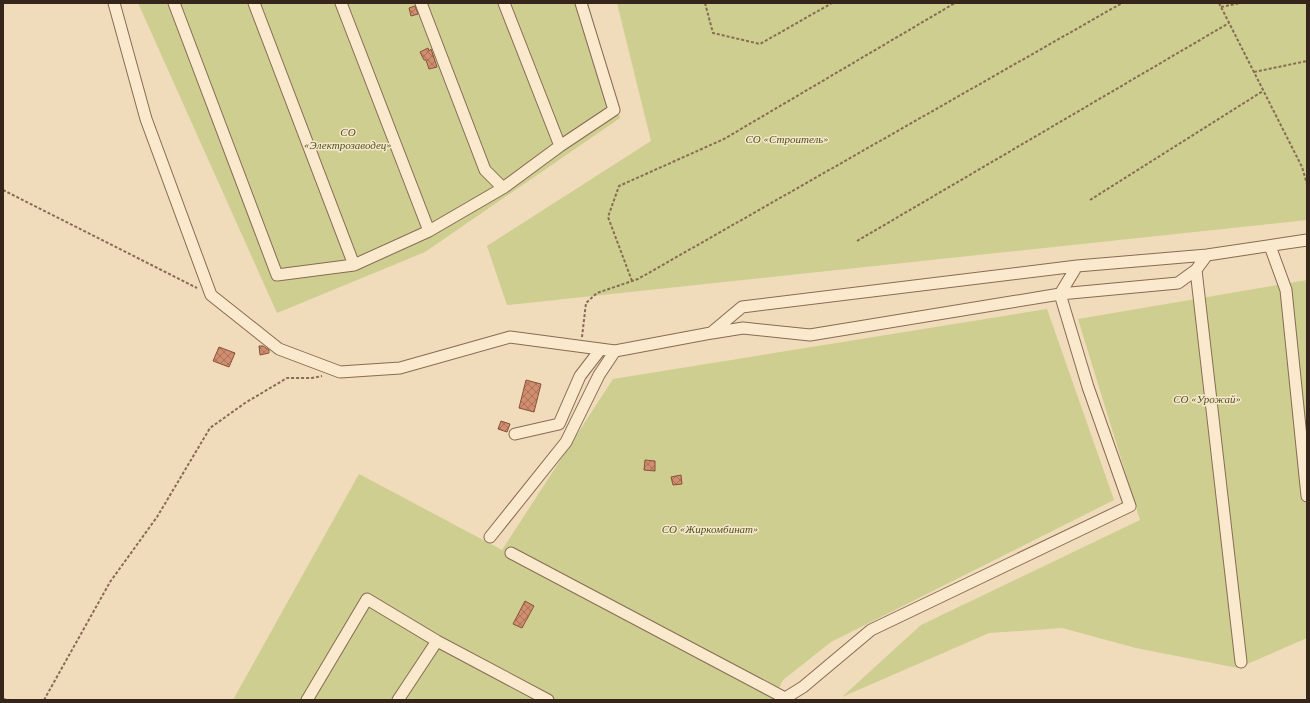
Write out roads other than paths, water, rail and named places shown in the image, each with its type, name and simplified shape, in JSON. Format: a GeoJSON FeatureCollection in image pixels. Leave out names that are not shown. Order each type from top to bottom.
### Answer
{"type":"FeatureCollection","features":[{"type":"Feature","properties":{"kind":"lane"},"geometry":{"type":"LineString","coordinates":[[114,3],[146,119],[211,295],[279,349],[340,372],[400,368],[510,337],[615,351],[743,328],[810,335],[1060,294],[1178,283],[1196,270],[1207,255]]}},
{"type":"Feature","properties":{"kind":"lane"},"geometry":{"type":"LineString","coordinates":[[174,3],[277,275],[354,265],[429,231],[503,188],[560,146],[614,110],[581,3]]}},
{"type":"Feature","properties":{"kind":"lane"},"geometry":{"type":"LineString","coordinates":[[254,3],[354,265]]}},
{"type":"Feature","properties":{"kind":"lane"},"geometry":{"type":"LineString","coordinates":[[341,3],[429,231]]}},
{"type":"Feature","properties":{"kind":"lane"},"geometry":{"type":"LineString","coordinates":[[421,3],[485,170],[503,188]]}},
{"type":"Feature","properties":{"kind":"lane"},"geometry":{"type":"LineString","coordinates":[[504,3],[560,146]]}},
{"type":"Feature","properties":{"kind":"lane"},"geometry":{"type":"LineString","coordinates":[[711,333],[742,307],[1077,266],[1207,255],[1307,240]]}},
{"type":"Feature","properties":{"kind":"lane"},"geometry":{"type":"LineString","coordinates":[[1270,246],[1286,290],[1307,496]]}},
{"type":"Feature","properties":{"kind":"lane"},"geometry":{"type":"LineString","coordinates":[[512,553],[783,699],[802,687],[871,630],[1130,506],[1088,387],[1060,294],[1077,266]]}},
{"type":"Feature","properties":{"kind":"lane"},"geometry":{"type":"LineString","coordinates":[[1196,270],[1241,662]]}},
{"type":"Feature","properties":{"kind":"lane"},"geometry":{"type":"LineString","coordinates":[[515,434],[559,424],[580,376],[600,350]]}},
{"type":"Feature","properties":{"kind":"lane"},"geometry":{"type":"LineString","coordinates":[[490,537],[566,442],[598,375],[615,351]]}},
{"type":"Feature","properties":{"kind":"lane"},"geometry":{"type":"LineString","coordinates":[[307,700],[367,599],[437,640],[548,700]]}},
{"type":"Feature","properties":{"kind":"lane"},"geometry":{"type":"LineString","coordinates":[[398,700],[437,640]]}},
{"type":"Feature","properties":{"kind":"park label","name":"СО «Электрозаводец»"},"geometry":{"type":"Point","coordinates":[348,138]}},
{"type":"Feature","properties":{"kind":"park label","name":"СО «Строитель»"},"geometry":{"type":"Point","coordinates":[787,139]}},
{"type":"Feature","properties":{"kind":"park label","name":"СО «Урожай»"},"geometry":{"type":"Point","coordinates":[1207,399]}},
{"type":"Feature","properties":{"kind":"park label","name":"СО «Жиркомбинат»"},"geometry":{"type":"Point","coordinates":[710,529]}}]}
